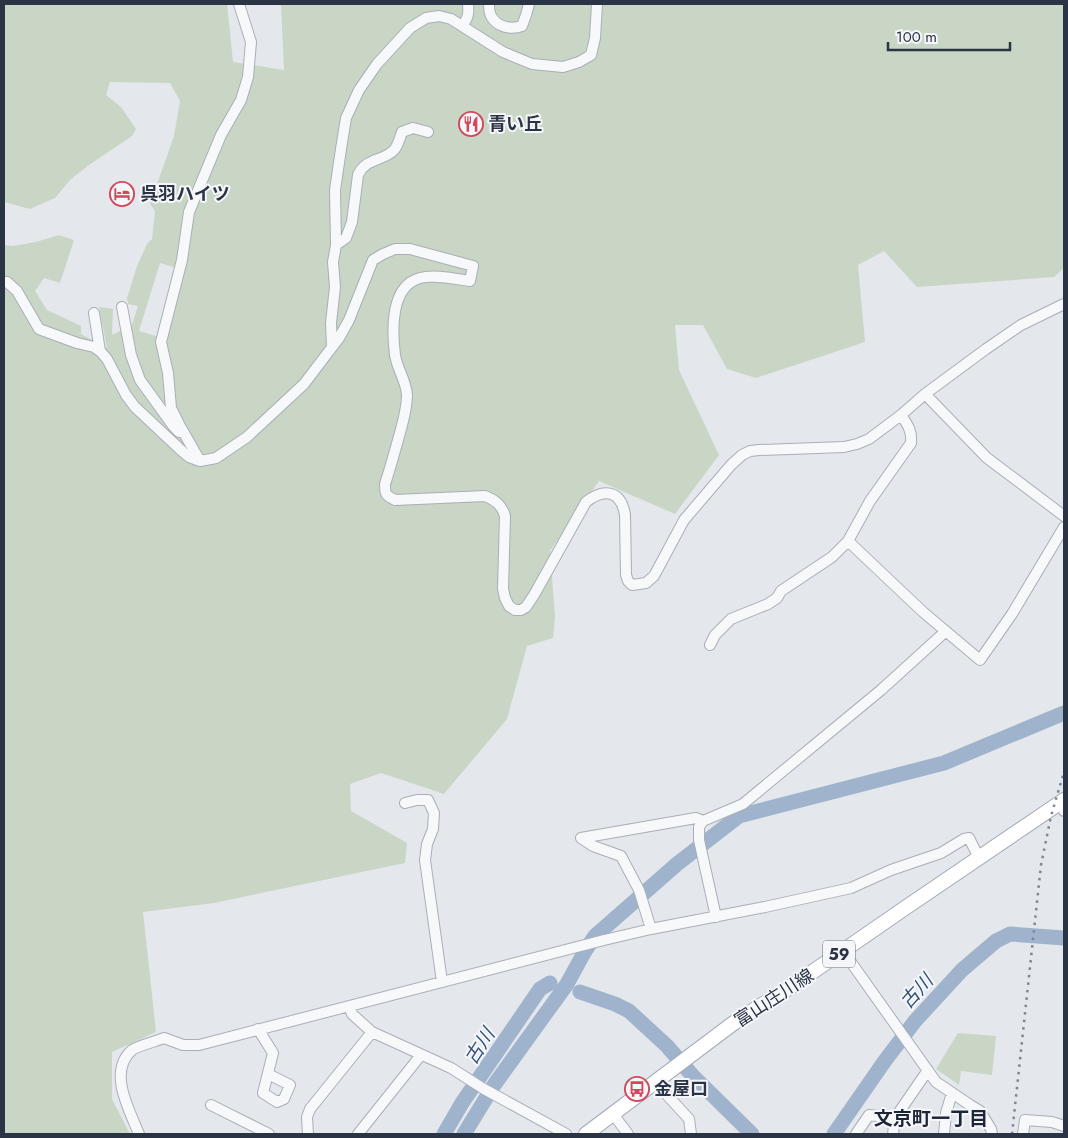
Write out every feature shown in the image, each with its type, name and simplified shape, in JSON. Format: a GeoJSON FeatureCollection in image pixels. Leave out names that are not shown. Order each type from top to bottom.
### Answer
{"type":"FeatureCollection","features":[{"type":"Feature","properties":{"kind":"main road","name":"富山庄川線"},"geometry":{"type":"LineString","coordinates":[[586,1134],[735,1022],[795,984],[979,858],[1064,804]]}},
{"type":"Feature","properties":{"kind":"street"},"geometry":{"type":"LineString","coordinates":[[200,460],[172,408],[168,374],[161,342],[182,260],[189,212],[221,135],[241,100],[248,77],[251,42],[239,4]]}},
{"type":"Feature","properties":{"kind":"street"},"geometry":{"type":"LineString","coordinates":[[462,26],[468,18],[468,4]]}},
{"type":"Feature","properties":{"kind":"street"},"geometry":{"type":"LineString","coordinates":[[489,4],[490,14],[494,21],[505,27],[515,28],[522,26],[529,4]]}},
{"type":"Feature","properties":{"kind":"street"},"geometry":{"type":"LineString","coordinates":[[332,347],[330,323],[335,288],[333,262],[336,245],[334,190],[340,149],[346,118],[359,90],[377,64],[410,28],[426,18],[439,16],[450,19],[503,52],[532,64],[563,66],[579,62],[591,55],[595,38],[597,4]]}},
{"type":"Feature","properties":{"kind":"street"},"geometry":{"type":"LineString","coordinates":[[336,245],[346,238],[352,222],[358,175],[361,168],[392,153],[402,132],[412,128],[428,132]]}},
{"type":"Feature","properties":{"kind":"street"},"geometry":{"type":"LineString","coordinates":[[4,282],[7,282],[17,291],[39,329],[94,347],[100,351],[135,407],[189,457],[200,460],[216,458],[247,436],[304,384],[339,338],[349,320],[373,260],[395,249],[410,249],[473,266],[470,280],[436,277],[416,279],[408,285],[398,300],[394,322],[395,355],[407,394],[406,408],[385,493],[388,497],[395,500],[485,496],[494,500],[503,509],[505,516],[503,589],[509,606],[515,610],[521,610],[526,607],[586,502],[594,496],[604,493],[612,495],[623,506],[625,515],[626,575],[632,585],[646,583],[654,576],[684,520],[731,465],[742,455],[750,451],[759,450],[844,447],[869,439],[954,372],[1021,325],[1064,304]]}},
{"type":"Feature","properties":{"kind":"street"},"geometry":{"type":"LineString","coordinates":[[122,307],[131,355],[140,380],[174,427],[188,440]]}},
{"type":"Feature","properties":{"kind":"street"},"geometry":{"type":"LineString","coordinates":[[94,313],[100,351]]}},
{"type":"Feature","properties":{"kind":"street"},"geometry":{"type":"LineString","coordinates":[[925,394],[987,458],[1064,516]]}},
{"type":"Feature","properties":{"kind":"street"},"geometry":{"type":"LineString","coordinates":[[710,645],[715,635],[731,619],[768,604],[777,598],[781,591],[832,557],[848,540],[870,500],[911,443],[910,427],[901,415]]}},
{"type":"Feature","properties":{"kind":"street"},"geometry":{"type":"LineString","coordinates":[[848,540],[923,612],[980,660],[1012,614],[1064,527]]}},
{"type":"Feature","properties":{"kind":"street"},"geometry":{"type":"LineString","coordinates":[[716,917],[700,840],[699,827],[703,821],[743,804],[881,690],[946,631]]}},
{"type":"Feature","properties":{"kind":"street"},"geometry":{"type":"LineString","coordinates":[[405,803],[428,800],[434,813],[433,829],[424,860],[442,982]]}},
{"type":"Feature","properties":{"kind":"street"},"geometry":{"type":"LineString","coordinates":[[651,929],[644,902],[622,856],[593,846],[582,838],[696,818],[703,821]]}},
{"type":"Feature","properties":{"kind":"street"},"geometry":{"type":"LineString","coordinates":[[139,1134],[121,1089],[120,1075],[124,1061],[132,1050],[164,1038],[183,1045],[199,1045],[583,945],[651,929],[851,888],[892,870],[941,853],[964,839],[969,838],[979,858]]}},
{"type":"Feature","properties":{"kind":"street"},"geometry":{"type":"LineString","coordinates":[[843,951],[936,1082],[980,1111],[992,1134]]}},
{"type":"Feature","properties":{"kind":"street"},"geometry":{"type":"LineString","coordinates":[[349,1006],[352,1014],[372,1032],[451,1068],[496,1096],[566,1134]]}},
{"type":"Feature","properties":{"kind":"street"},"geometry":{"type":"LineString","coordinates":[[258,1029],[273,1053],[268,1074]]}},
{"type":"Feature","properties":{"kind":"street"},"geometry":{"type":"LineString","coordinates":[[308,1134],[307,1117],[310,1109],[372,1032]]}},
{"type":"Feature","properties":{"kind":"street"},"geometry":{"type":"LineString","coordinates":[[358,1134],[421,1055]]}},
{"type":"Feature","properties":{"kind":"street"},"geometry":{"type":"LineString","coordinates":[[893,1134],[895,1118],[928,1070]]}},
{"type":"Feature","properties":{"kind":"street"},"geometry":{"type":"LineString","coordinates":[[655,1082],[689,1119],[691,1134]]}},
{"type":"Feature","properties":{"kind":"street"},"geometry":{"type":"LineString","coordinates":[[944,1134],[946,1113],[952,1093]]}},
{"type":"Feature","properties":{"kind":"street"},"geometry":{"type":"LineString","coordinates":[[211,1105],[269,1134]]}},
{"type":"Feature","properties":{"kind":"street"},"geometry":{"type":"LineString","coordinates":[[614,1114],[628,1134]]}},
{"type":"Feature","properties":{"kind":"street"},"geometry":{"type":"LineString","coordinates":[[856,1134],[869,1115],[895,1118]]}},
{"type":"Feature","properties":{"kind":"street"},"geometry":{"type":"LineString","coordinates":[[1023,1134],[1025,1120],[1052,1122],[1064,1126]]}},
{"type":"Feature","properties":{"kind":"green space"},"geometry":{"type":"Polygon","coordinates":[[[4,4],[227,4],[233,62],[284,70],[281,4],[1064,4],[1064,268],[1054,277],[917,287],[884,251],[858,265],[865,342],[756,378],[727,369],[703,325],[675,325],[679,370],[719,455],[675,514],[599,481],[550,551],[555,617],[553,638],[527,646],[507,719],[444,794],[381,773],[350,784],[351,811],[407,843],[405,863],[214,903],[143,912],[156,1032],[112,1052],[112,1099],[130,1134],[4,1134],[4,245],[13,246],[36,242],[59,235],[74,240],[60,283],[44,278],[35,291],[47,310],[81,326],[81,334],[107,348],[99,307],[113,309],[112,335],[132,325],[138,306],[128,304],[127,298],[137,266],[147,244],[152,239],[155,211],[150,204],[174,136],[180,101],[170,83],[110,82],[106,95],[121,107],[136,129],[132,136],[71,179],[55,198],[30,209],[4,202],[4,4]],[[160,263],[139,331],[159,337],[177,268],[160,263]]]}},
{"type":"Feature","properties":{"kind":"green space"},"geometry":{"type":"Polygon","coordinates":[[[958,1033],[996,1036],[992,1075],[961,1071],[959,1085],[936,1069],[958,1033]]]}},
{"type":"Feature","properties":{"kind":"waterway"},"geometry":{"type":"LineString","coordinates":[[464,1134],[494,1085],[567,984],[595,936],[677,864],[739,816],[944,763],[1064,713]]}},
{"type":"Feature","properties":{"kind":"waterway","name":"古川"},"geometry":{"type":"LineString","coordinates":[[834,1134],[915,1021],[962,970],[996,941],[1010,934],[1064,938]]}},
{"type":"Feature","properties":{"kind":"waterway","name":"古川"},"geometry":{"type":"LineString","coordinates":[[444,1134],[462,1103],[540,989],[550,983]]}},
{"type":"Feature","properties":{"kind":"waterway","name":"古川"},"geometry":{"type":"LineString","coordinates":[[580,992],[629,1011],[667,1046],[692,1075],[752,1134]]}},
{"type":"Feature","properties":{"kind":"railway"},"geometry":{"type":"LineString","coordinates":[[1012,1134],[1041,865],[1051,816],[1064,772]]}},
{"type":"Feature","properties":{"kind":"place","name":"青い丘"},"geometry":{"type":"Point","coordinates":[471,124]}},
{"type":"Feature","properties":{"kind":"place","name":"呉羽ハイツ"},"geometry":{"type":"Point","coordinates":[122,194]}},
{"type":"Feature","properties":{"kind":"place","name":"金屋口"},"geometry":{"type":"Point","coordinates":[637,1089]}},
{"type":"Feature","properties":{"kind":"district","name":"文京町一丁目"},"geometry":{"type":"Point","coordinates":[931,1118]}}]}
